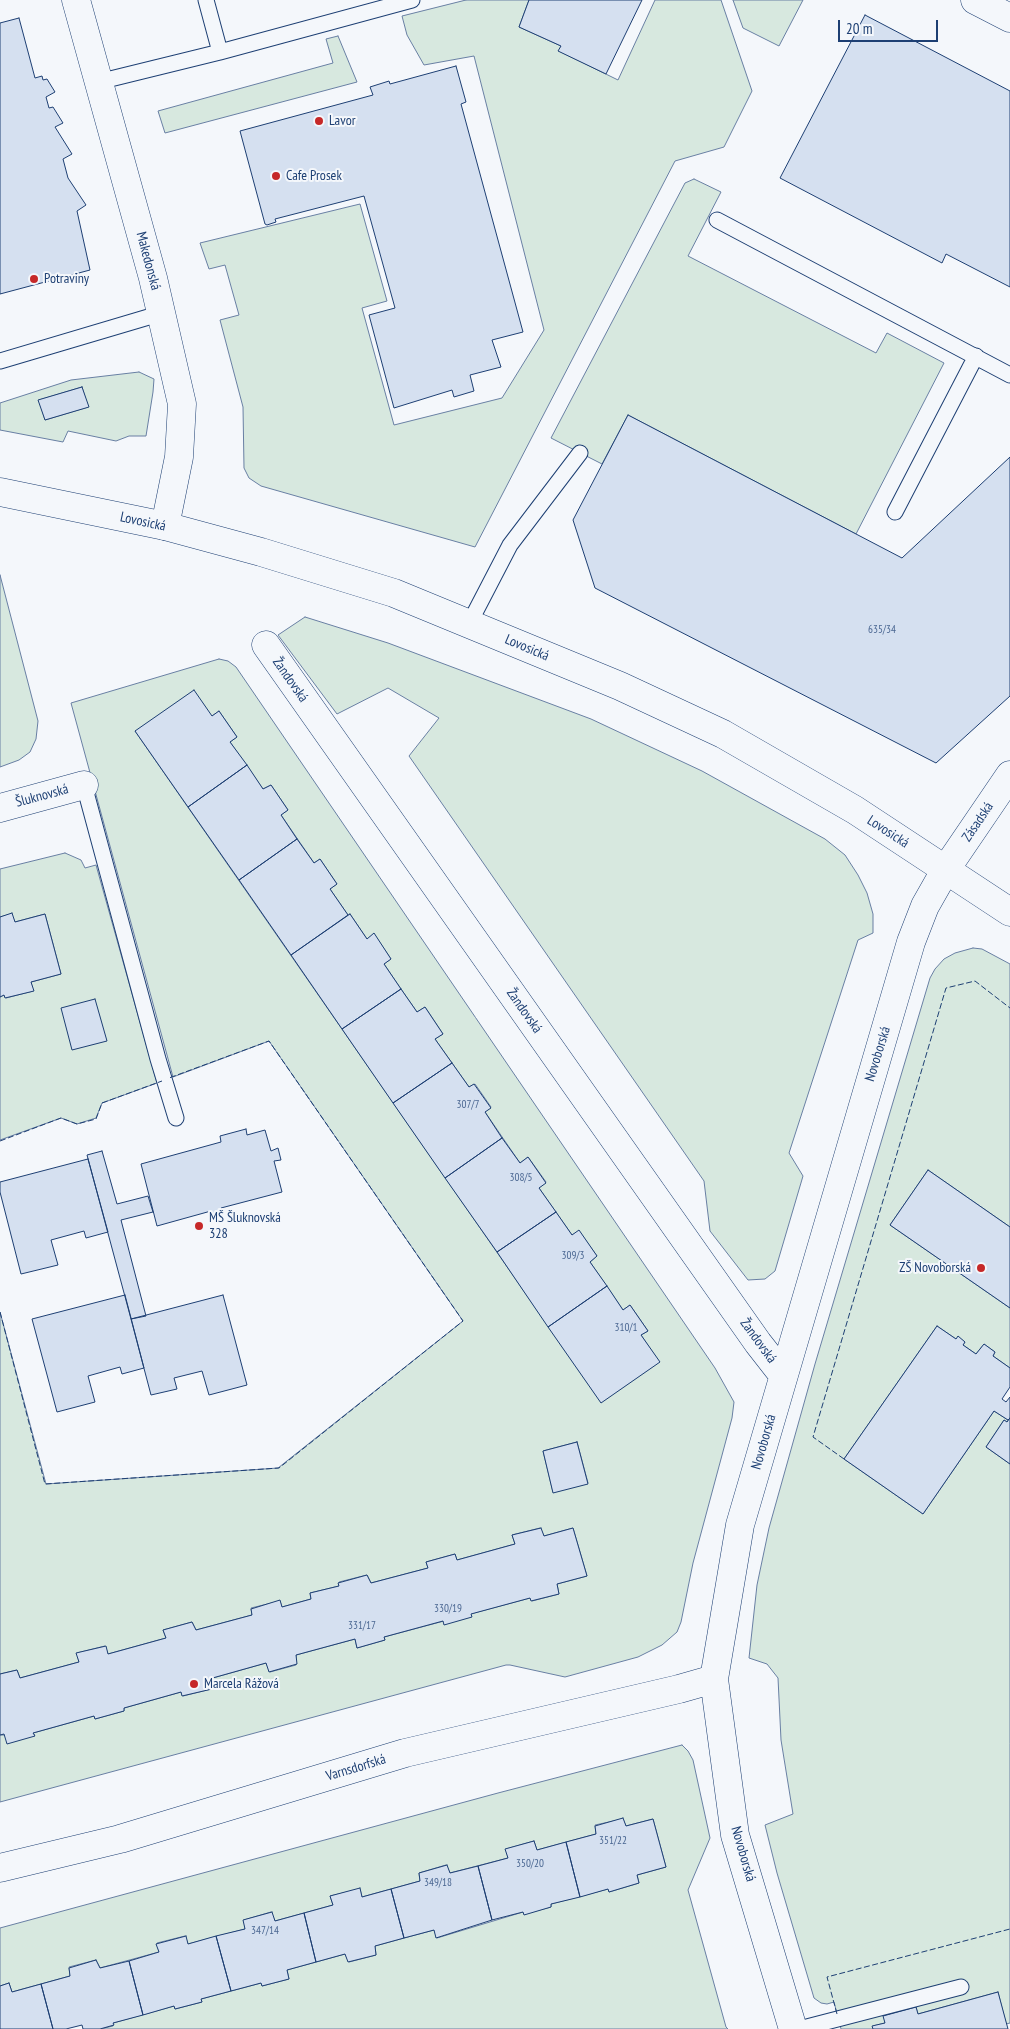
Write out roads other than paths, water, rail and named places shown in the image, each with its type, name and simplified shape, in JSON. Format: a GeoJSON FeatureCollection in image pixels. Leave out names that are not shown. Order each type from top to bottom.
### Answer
{"type":"FeatureCollection","features":[{"type":"Feature","properties":{"kind":"street","name":"Makedonská"},"geometry":{"type":"LineString","coordinates":[[76,0],[162,313],[182,404],[179,457],[166,526]]}},
{"type":"Feature","properties":{"kind":"street","name":"Lovosická"},"geometry":{"type":"LineString","coordinates":[[0,492],[166,526],[261,552],[394,593],[620,686],[723,734],[855,810],[1010,912]]}},
{"type":"Feature","properties":{"kind":"street","name":"Žandovská"},"geometry":{"type":"LineString","coordinates":[[266,645],[758,1343],[783,1375]]}},
{"type":"Feature","properties":{"kind":"street","name":"Zásadská"},"geometry":{"type":"LineString","coordinates":[[946,869],[1010,775]]}},
{"type":"Feature","properties":{"kind":"street","name":"Šluknovská"},"geometry":{"type":"LineString","coordinates":[[0,808],[84,785]]}},
{"type":"Feature","properties":{"kind":"street","name":"Novoborská"},"geometry":{"type":"LineString","coordinates":[[793,2029],[735,1835],[714,1679],[740,1525],[912,942],[925,906],[946,869]]}},
{"type":"Feature","properties":{"kind":"street","name":"Varnsdorfská"},"geometry":{"type":"LineString","coordinates":[[0,1868],[120,1839],[405,1753],[679,1689],[714,1679]]}},
{"type":"Feature","properties":{"kind":"lane"},"geometry":{"type":"LineString","coordinates":[[206,0],[220,52]]}},
{"type":"Feature","properties":{"kind":"lane"},"geometry":{"type":"LineString","coordinates":[[98,82],[220,52],[412,0]]}},
{"type":"Feature","properties":{"kind":"lane"},"geometry":{"type":"LineString","coordinates":[[717,220],[1010,375]]}},
{"type":"Feature","properties":{"kind":"lane"},"geometry":{"type":"LineString","coordinates":[[0,361],[162,313]]}},
{"type":"Feature","properties":{"kind":"lane"},"geometry":{"type":"LineString","coordinates":[[895,512],[976,356]]}},
{"type":"Feature","properties":{"kind":"lane"},"geometry":{"type":"LineString","coordinates":[[469,624],[510,545],[580,452]]}},
{"type":"Feature","properties":{"kind":"lane"},"geometry":{"type":"LineString","coordinates":[[84,785],[158,1059],[176,1118]]}},
{"type":"Feature","properties":{"kind":"lane"},"geometry":{"type":"LineString","coordinates":[[799,2029],[961,1987]]}},
{"type":"Feature","properties":{"kind":"place","name":"Lavor"},"geometry":{"type":"Point","coordinates":[319,121]}},
{"type":"Feature","properties":{"kind":"place","name":"Cafe Prosek"},"geometry":{"type":"Point","coordinates":[276,176]}},
{"type":"Feature","properties":{"kind":"place","name":"Potraviny"},"geometry":{"type":"Point","coordinates":[34,279]}},
{"type":"Feature","properties":{"kind":"place","name":"MŠ Šluknovská 328"},"geometry":{"type":"Point","coordinates":[199,1226]}},
{"type":"Feature","properties":{"kind":"place","name":"ZŠ Novoborská"},"geometry":{"type":"Point","coordinates":[981,1268]}},
{"type":"Feature","properties":{"kind":"place","name":"Marcela Rážová"},"geometry":{"type":"Point","coordinates":[194,1684]}}]}
